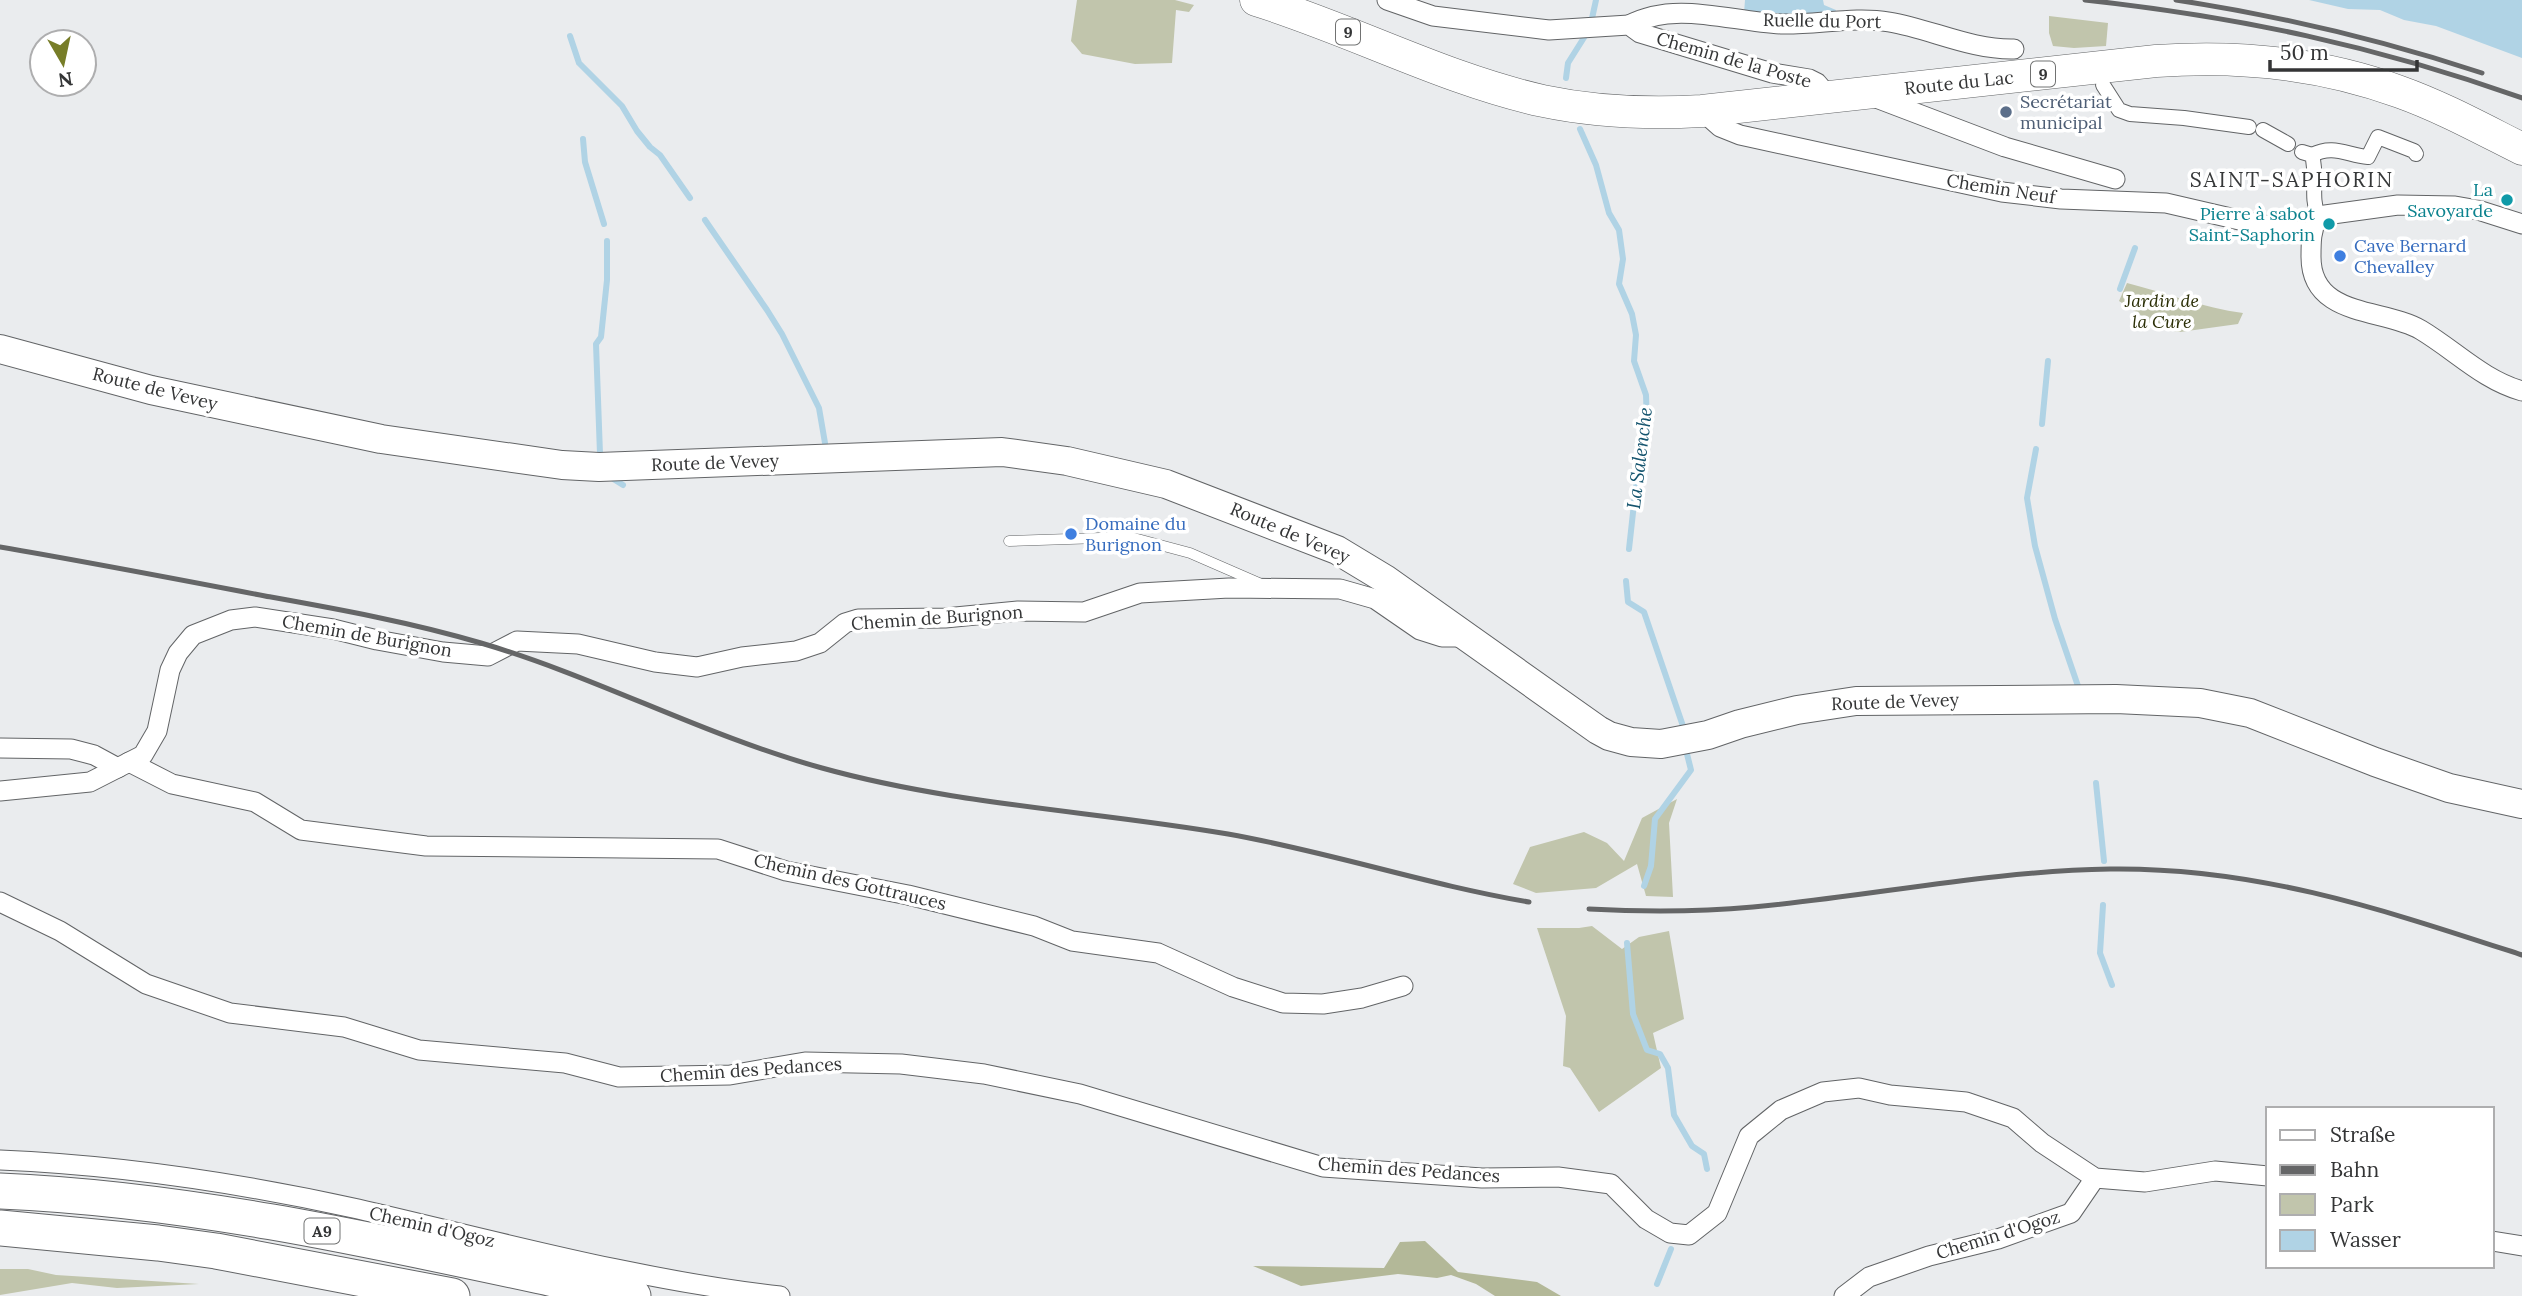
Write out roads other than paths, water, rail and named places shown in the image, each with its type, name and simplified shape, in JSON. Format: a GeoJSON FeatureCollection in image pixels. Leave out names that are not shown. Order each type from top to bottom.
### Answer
{"type":"FeatureCollection","features":[{"type":"Feature","properties":{"kind":"highway","name":"A9"},"geometry":{"type":"LineString","coordinates":[[2,1181],[115,1201],[300,1227],[633,1296]]}},
{"type":"Feature","properties":{"kind":"highway","name":"A9"},"geometry":{"type":"LineString","coordinates":[[0,1228],[158,1243],[354,1275],[452,1296]]}},
{"type":"Feature","properties":{"kind":"main road","name":"Route du Lac"},"geometry":{"type":"LineString","coordinates":[[1277,3],[1475,82],[1549,102],[1623,112],[1702,111],[2156,61],[2218,58],[2314,69],[2383,86],[2440,109],[2522,149]]}},
{"type":"Feature","properties":{"kind":"main road","name":"Route de Vevey"},"geometry":{"type":"LineString","coordinates":[[0,349],[150,390],[381,439],[562,465],[599,467],[990,452],[1067,461],[1177,488],[1337,550],[1385,579],[1598,730],[1619,740],[1643,744],[1681,742],[1797,710],[1856,701],[2116,699],[2200,704],[2250,713],[2449,788],[2522,804]]}},
{"type":"Feature","properties":{"kind":"street"},"geometry":{"type":"LineString","coordinates":[[1387,0],[1433,16],[1549,30],[1629,25]]}},
{"type":"Feature","properties":{"kind":"street","name":"Ruelle du Port"},"geometry":{"type":"LineString","coordinates":[[1629,25],[1646,16],[1678,12],[1781,24],[1870,20],[1914,28],[1978,45],[2014,49]]}},
{"type":"Feature","properties":{"kind":"street","name":"Chemin de la Poste"},"geometry":{"type":"LineString","coordinates":[[1629,25],[1640,33],[1758,69],[1809,79],[1817,83],[1829,97]]}},
{"type":"Feature","properties":{"kind":"street"},"geometry":{"type":"LineString","coordinates":[[2103,85],[2119,110],[2130,114],[2256,128],[2285,144]]}},
{"type":"Feature","properties":{"kind":"street"},"geometry":{"type":"LineString","coordinates":[[1863,93],[2005,147],[2115,179]]}},
{"type":"Feature","properties":{"kind":"street","name":"Chemin Neuf"},"geometry":{"type":"LineString","coordinates":[[1702,111],[1720,127],[1740,135],[1952,183],[2042,198],[2165,203],[2314,224],[2398,205],[2455,206],[2478,210],[2522,224]]}},
{"type":"Feature","properties":{"kind":"street"},"geometry":{"type":"LineString","coordinates":[[2416,154],[2378,137],[2368,157],[2333,149],[2307,154],[2316,174],[2312,276],[2321,289],[2343,306],[2419,329],[2500,384],[2522,391]]}},
{"type":"Feature","properties":{"kind":"street","name":"Chemin de Burignon"},"geometry":{"type":"LineString","coordinates":[[0,790],[90,782],[143,755],[157,731],[170,670],[178,653],[193,635],[231,620],[255,617],[333,629],[443,652],[488,656],[517,641],[578,644],[655,662],[697,667],[742,657],[796,651],[820,643],[845,623],[858,619],[945,618],[1018,611],[1084,612],[1140,593],[1229,588],[1340,589],[1375,599],[1420,630],[1442,637],[1466,637]]}},
{"type":"Feature","properties":{"kind":"street","name":"Chemin des Gottrauces"},"geometry":{"type":"LineString","coordinates":[[0,748],[71,749],[94,755],[172,784],[254,802],[301,830],[426,846],[718,849],[786,872],[908,895],[1034,926],[1072,942],[1158,953],[1233,987],[1283,1003],[1323,1004],[1362,998],[1403,986]]}},
{"type":"Feature","properties":{"kind":"street","name":"Chemin des Pedances"},"geometry":{"type":"LineString","coordinates":[[0,902],[60,931],[146,984],[230,1013],[344,1027],[419,1050],[565,1063],[619,1077],[730,1074],[805,1062],[901,1064],[984,1074],[1080,1094],[1323,1167],[1482,1178],[1558,1177],[1611,1184],[1646,1219],[1670,1233],[1689,1235],[1717,1213],[1749,1136],[1781,1110],[1823,1092],[1859,1088],[1891,1095],[1966,1102],[2012,1118],[2042,1143],[2095,1178]]}},
{"type":"Feature","properties":{"kind":"street","name":"Chemin d'Ogoz"},"geometry":{"type":"LineString","coordinates":[[2,1181],[61,1162],[183,1176],[355,1209],[612,1267],[743,1292],[780,1296]]}},
{"type":"Feature","properties":{"kind":"street"},"geometry":{"type":"LineString","coordinates":[[2095,1178],[2145,1182],[2215,1171],[2266,1176]]}},
{"type":"Feature","properties":{"kind":"street","name":"Chemin d'Ogoz"},"geometry":{"type":"LineString","coordinates":[[1844,1296],[1869,1277],[1929,1256],[1997,1239],[2070,1213],[2095,1178]]}},
{"type":"Feature","properties":{"kind":"street"},"geometry":{"type":"LineString","coordinates":[[2494,1241],[2522,1246]]}},
{"type":"Feature","properties":{"kind":"lane"},"geometry":{"type":"LineString","coordinates":[[1009,541],[1130,537],[1190,553],[1272,589]]}},
{"type":"Feature","properties":{"kind":"water"},"geometry":{"type":"Polygon","coordinates":[[[1745,0],[1823,0],[1824,5],[1836,10],[1834,16],[1744,13],[1745,0]]]}},
{"type":"Feature","properties":{"kind":"water"},"geometry":{"type":"Polygon","coordinates":[[[2309,0],[2522,0],[2522,58],[2436,26],[2404,20],[2380,10],[2348,9],[2309,0]]]}},
{"type":"Feature","properties":{"kind":"waterway","name":"La Salenche"},"geometry":{"type":"LineString","coordinates":[[1591,23],[1596,0]]}},
{"type":"Feature","properties":{"kind":"waterway"},"geometry":{"type":"LineString","coordinates":[[570,36],[579,63],[622,106],[637,131],[660,155],[690,198]]}},
{"type":"Feature","properties":{"kind":"waterway","name":"La Salenche"},"geometry":{"type":"LineString","coordinates":[[1566,78],[1568,63],[1585,36]]}},
{"type":"Feature","properties":{"kind":"waterway","name":"La Salenche"},"geometry":{"type":"LineString","coordinates":[[1580,129],[1596,165],[1609,213],[1619,230],[1623,259],[1619,284],[1632,314],[1636,335],[1634,361],[1646,395],[1647,424],[1640,449],[1629,549]]}},
{"type":"Feature","properties":{"kind":"waterway"},"geometry":{"type":"LineString","coordinates":[[583,139],[585,162],[604,224]]}},
{"type":"Feature","properties":{"kind":"waterway"},"geometry":{"type":"LineString","coordinates":[[705,220],[782,334],[819,408],[825,443]]}},
{"type":"Feature","properties":{"kind":"waterway"},"geometry":{"type":"LineString","coordinates":[[600,454],[596,344],[601,337],[607,280],[607,241]]}},
{"type":"Feature","properties":{"kind":"waterway"},"geometry":{"type":"LineString","coordinates":[[2120,289],[2135,248]]}},
{"type":"Feature","properties":{"kind":"waterway"},"geometry":{"type":"LineString","coordinates":[[2042,424],[2048,361]]}},
{"type":"Feature","properties":{"kind":"waterway"},"geometry":{"type":"LineString","coordinates":[[2036,449],[2027,498],[2035,546],[2055,619],[2079,689]]}},
{"type":"Feature","properties":{"kind":"waterway"},"geometry":{"type":"LineString","coordinates":[[607,475],[623,485]]}},
{"type":"Feature","properties":{"kind":"waterway","name":"La Salenche"},"geometry":{"type":"LineString","coordinates":[[1626,581],[1628,602],[1644,612],[1684,729]]}},
{"type":"Feature","properties":{"kind":"waterway","name":"La Salenche"},"geometry":{"type":"LineString","coordinates":[[1644,886],[1651,866],[1655,819],[1691,770],[1686,750]]}},
{"type":"Feature","properties":{"kind":"waterway"},"geometry":{"type":"LineString","coordinates":[[2096,783],[2104,861]]}},
{"type":"Feature","properties":{"kind":"waterway"},"geometry":{"type":"LineString","coordinates":[[2103,905],[2100,953],[2112,985]]}},
{"type":"Feature","properties":{"kind":"waterway","name":"La Salenche"},"geometry":{"type":"LineString","coordinates":[[1627,943],[1633,1014],[1647,1050],[1660,1054],[1668,1068],[1674,1115],[1692,1146],[1704,1154],[1707,1169]]}},
{"type":"Feature","properties":{"kind":"waterway","name":"La Salenche"},"geometry":{"type":"LineString","coordinates":[[1657,1284],[1671,1249]]}},
{"type":"Feature","properties":{"kind":"railway"},"geometry":{"type":"LineString","coordinates":[[2085,0],[2198,15],[2307,36],[2414,63],[2522,98]]}},
{"type":"Feature","properties":{"kind":"railway"},"geometry":{"type":"LineString","coordinates":[[2176,0],[2331,30],[2482,73]]}},
{"type":"Feature","properties":{"kind":"railway"},"geometry":{"type":"LineString","coordinates":[[0,547],[346,611],[454,635],[567,672],[736,740],[872,781],[974,799],[1228,834],[1529,902]]}},
{"type":"Feature","properties":{"kind":"railway"},"geometry":{"type":"LineString","coordinates":[[1589,909],[1732,909],[2020,874],[2110,869],[2165,870],[2269,883],[2320,894],[2420,922],[2522,955]]}},
{"type":"Feature","properties":{"kind":"place","name":"Secrétariat municipal"},"geometry":{"type":"Point","coordinates":[2006,112]}},
{"type":"Feature","properties":{"kind":"place","name":"La Savoyarde"},"geometry":{"type":"Point","coordinates":[2507,200]}},
{"type":"Feature","properties":{"kind":"place","name":"Pierre à sabot Saint-Saphorin"},"geometry":{"type":"Point","coordinates":[2329,224]}},
{"type":"Feature","properties":{"kind":"place","name":"Cave Bernard Chevalley"},"geometry":{"type":"Point","coordinates":[2340,256]}},
{"type":"Feature","properties":{"kind":"place","name":"Domaine du Burignon"},"geometry":{"type":"Point","coordinates":[1071,534]}},
{"type":"Feature","properties":{"kind":"district","name":"SAINT-SAPHORIN"},"geometry":{"type":"Point","coordinates":[2292,180]}},
{"type":"Feature","properties":{"kind":"park label","name":"Jardin de la Cure"},"geometry":{"type":"Point","coordinates":[2162,311]}}]}
